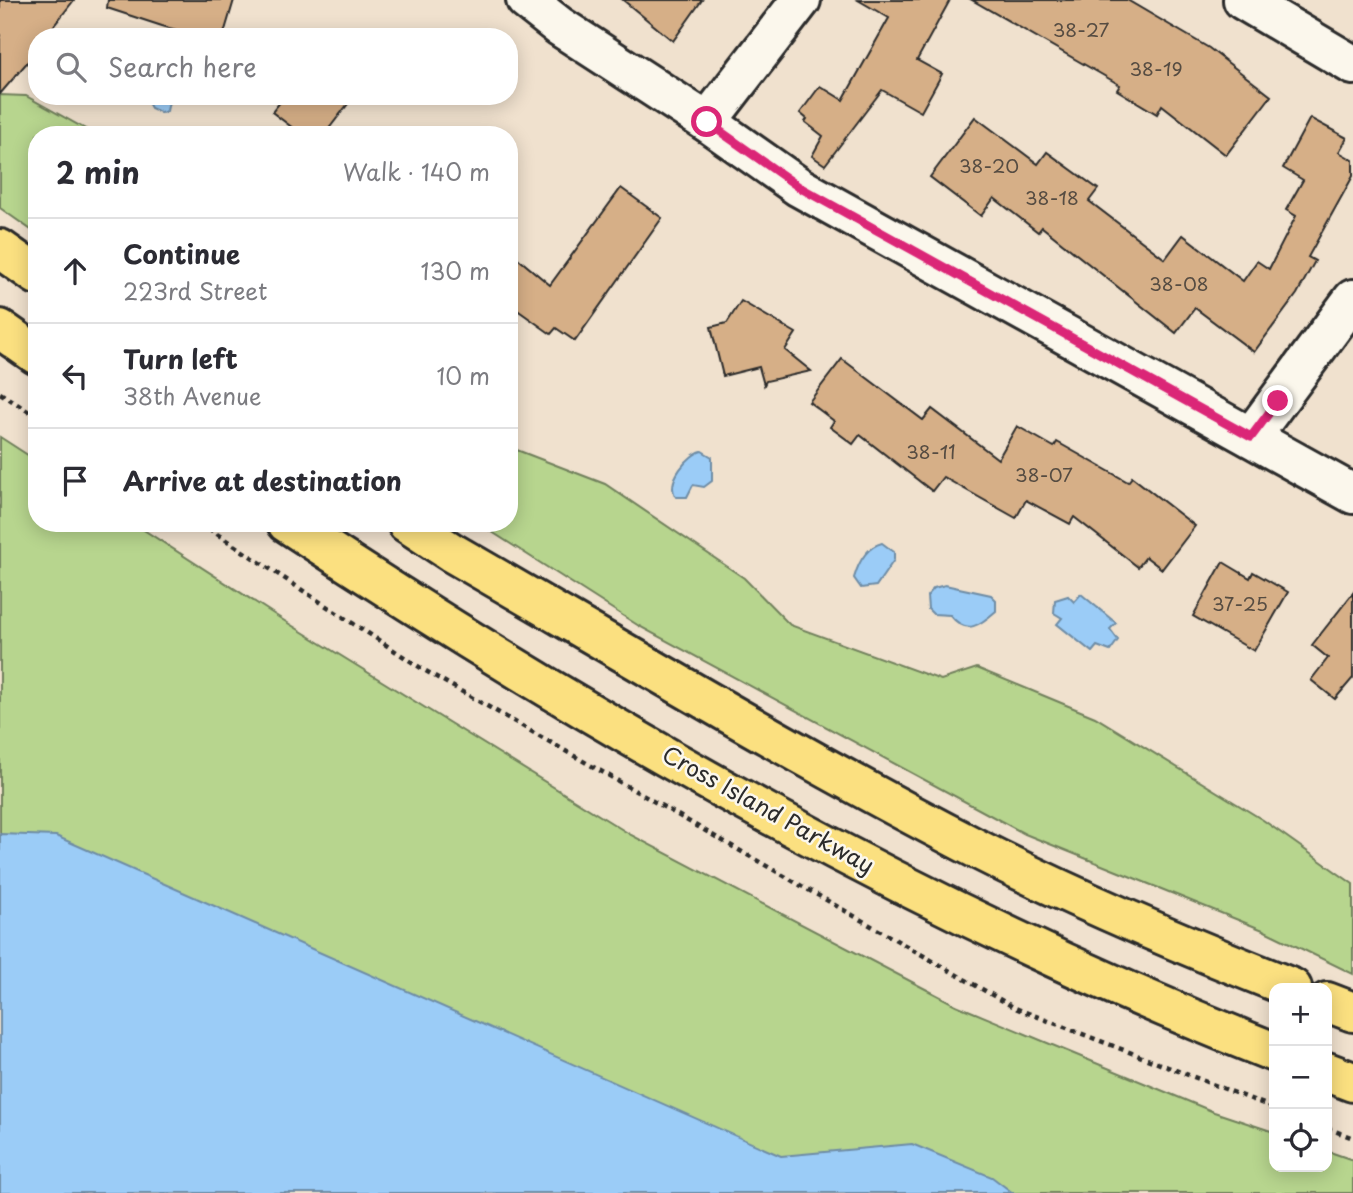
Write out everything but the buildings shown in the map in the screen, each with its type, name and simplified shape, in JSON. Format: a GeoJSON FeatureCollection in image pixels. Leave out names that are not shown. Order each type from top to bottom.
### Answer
{"type":"FeatureCollection","features":[{"type":"Feature","properties":{"kind":"highway"},"geometry":{"type":"LineString","coordinates":[[0,249],[28,269]]}},
{"type":"Feature","properties":{"kind":"highway"},"geometry":{"type":"LineString","coordinates":[[0,329],[28,349]]}},
{"type":"Feature","properties":{"kind":"highway","name":"Cross Island Parkway"},"geometry":{"type":"LineString","coordinates":[[301,532],[548,686],[741,799],[963,915],[1194,1020],[1269,1050]]}},
{"type":"Feature","properties":{"kind":"highway"},"geometry":{"type":"LineString","coordinates":[[421,532],[768,735],[979,849],[1205,954],[1279,983]]}},
{"type":"Feature","properties":{"kind":"highway"},"geometry":{"type":"LineString","coordinates":[[1332,1004],[1353,1012]]}},
{"type":"Feature","properties":{"kind":"highway"},"geometry":{"type":"LineString","coordinates":[[1332,1074],[1353,1082]]}},
{"type":"Feature","properties":{"kind":"street"},"geometry":{"type":"LineString","coordinates":[[526,0],[559,26],[707,122],[799,187],[1353,494]]}},
{"type":"Feature","properties":{"kind":"street"},"geometry":{"type":"LineString","coordinates":[[707,122],[801,0]]}},
{"type":"Feature","properties":{"kind":"street"},"geometry":{"type":"LineString","coordinates":[[1244,0],[1353,65]]}},
{"type":"Feature","properties":{"kind":"street"},"geometry":{"type":"LineString","coordinates":[[1251,437],[1353,299]]}},
{"type":"Feature","properties":{"kind":"path"},"geometry":{"type":"LineString","coordinates":[[0,393],[28,411]]}},
{"type":"Feature","properties":{"kind":"path"},"geometry":{"type":"LineString","coordinates":[[1332,1130],[1353,1138]]}},
{"type":"Feature","properties":{"kind":"green space"},"geometry":{"type":"Polygon","coordinates":[[[0,95],[26,96],[28,105],[42,105],[80,126],[28,126],[28,228],[0,208],[0,95]]]}},
{"type":"Feature","properties":{"kind":"green space"},"geometry":{"type":"Polygon","coordinates":[[[0,437],[28,455],[28,532],[147,532],[283,620],[631,835],[956,1005],[1214,1112],[1269,1130],[1269,1172],[1332,1172],[1332,1153],[1353,1160],[1353,1193],[0,1193],[0,437]]]}},
{"type":"Feature","properties":{"kind":"green space"},"geometry":{"type":"Polygon","coordinates":[[[518,450],[605,484],[744,578],[790,625],[941,680],[977,668],[1095,717],[1263,820],[1353,884],[1353,974],[1263,930],[1025,834],[639,626],[492,532],[518,532],[518,450]]]}},
{"type":"Feature","properties":{"kind":"water"},"geometry":{"type":"Polygon","coordinates":[[[149,105],[168,105],[167,111],[162,113],[149,105]]]}},
{"type":"Feature","properties":{"kind":"water"},"geometry":{"type":"Polygon","coordinates":[[[702,451],[712,457],[712,481],[704,487],[693,485],[687,497],[676,497],[673,491],[676,476],[691,457],[702,451]]]}},
{"type":"Feature","properties":{"kind":"water"},"geometry":{"type":"Polygon","coordinates":[[[882,543],[894,552],[894,560],[876,586],[861,588],[854,578],[858,567],[871,548],[882,543]]]}},
{"type":"Feature","properties":{"kind":"water"},"geometry":{"type":"Polygon","coordinates":[[[945,585],[991,595],[996,600],[996,611],[979,624],[968,627],[950,615],[933,614],[928,609],[927,596],[934,588],[945,585]]]}},
{"type":"Feature","properties":{"kind":"water"},"geometry":{"type":"Polygon","coordinates":[[[1081,594],[1116,623],[1110,629],[1118,640],[1110,651],[1097,646],[1092,652],[1057,624],[1062,618],[1054,613],[1055,600],[1068,596],[1074,602],[1081,594]]]}},
{"type":"Feature","properties":{"kind":"water"},"geometry":{"type":"Polygon","coordinates":[[[0,834],[56,836],[781,1156],[912,1144],[992,1177],[1013,1193],[0,1193],[0,834]]]}},
{"type":"Feature","properties":{"kind":"route"},"geometry":{"type":"LineString","coordinates":[[707,122],[799,187],[1251,437],[1278,401]]}}]}
